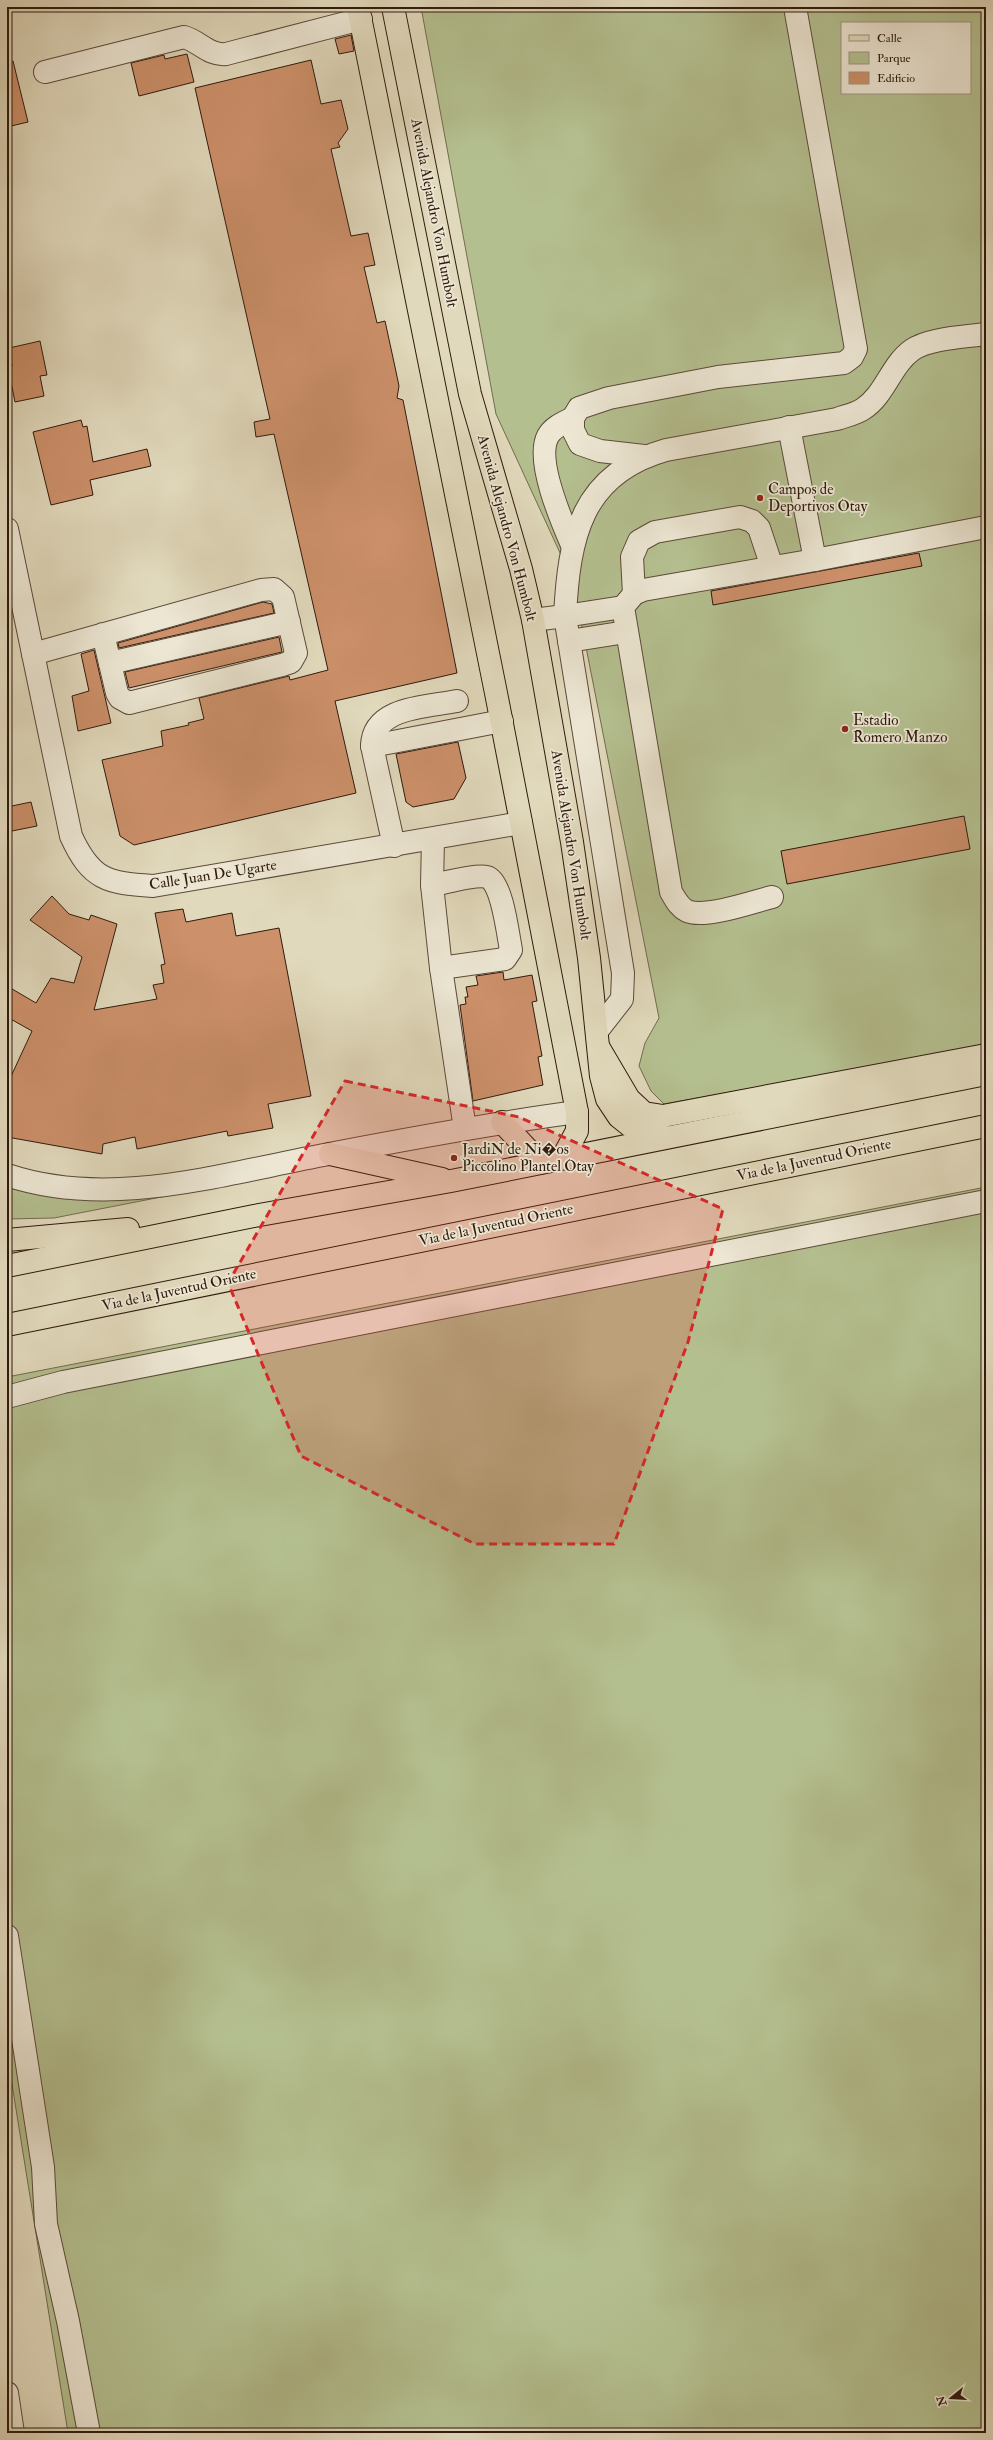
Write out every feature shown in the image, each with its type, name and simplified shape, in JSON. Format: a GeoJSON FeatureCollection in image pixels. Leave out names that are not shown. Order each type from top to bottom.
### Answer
{"type":"FeatureCollection","features":[{"type":"Feature","properties":{"kind":"main road","name":"Avenida Alejandro Von Humbolt"},"geometry":{"type":"LineString","coordinates":[[393,7],[470,394],[521,569],[533,620],[572,842],[589,958],[601,1076],[607,1099],[619,1117],[634,1130],[665,1137]]}},
{"type":"Feature","properties":{"kind":"main road"},"geometry":{"type":"LineString","coordinates":[[360,13],[502,721],[577,1112],[577,1131],[564,1157]]}},
{"type":"Feature","properties":{"kind":"main road"},"geometry":{"type":"LineString","coordinates":[[598,1040],[630,1099],[644,1112],[663,1116],[986,1055]]}},
{"type":"Feature","properties":{"kind":"main road"},"geometry":{"type":"LineString","coordinates":[[7,1266],[254,1216],[452,1181],[564,1157],[986,1074]]}},
{"type":"Feature","properties":{"kind":"main road"},"geometry":{"type":"LineString","coordinates":[[502,1122],[540,1163]]}},
{"type":"Feature","properties":{"kind":"main road","name":"Via de la Juventud Oriente"},"geometry":{"type":"LineString","coordinates":[[7,1325],[986,1126]]}},
{"type":"Feature","properties":{"kind":"main road"},"geometry":{"type":"LineString","coordinates":[[330,1154],[452,1181]]}},
{"type":"Feature","properties":{"kind":"main road"},"geometry":{"type":"LineString","coordinates":[[7,1240],[254,1216]]}},
{"type":"Feature","properties":{"kind":"street"},"geometry":{"type":"LineString","coordinates":[[572,545],[554,500],[544,452],[548,436],[557,426],[573,418],[580,408],[609,398],[718,377],[844,363],[852,358],[856,349],[795,7]]}},
{"type":"Feature","properties":{"kind":"street"},"geometry":{"type":"LineString","coordinates":[[45,72],[184,37],[194,40],[210,52],[217,55],[226,54],[360,13]]}},
{"type":"Feature","properties":{"kind":"street"},"geometry":{"type":"LineString","coordinates":[[598,1040],[622,999],[623,973],[565,616],[567,577],[572,545],[581,518],[610,477],[644,456],[666,450],[837,418],[863,409],[876,396],[900,362],[917,348],[926,344],[986,334]]}},
{"type":"Feature","properties":{"kind":"street"},"geometry":{"type":"LineString","coordinates":[[573,418],[573,430],[580,444],[600,451],[644,456]]}},
{"type":"Feature","properties":{"kind":"street"},"geometry":{"type":"LineString","coordinates":[[789,428],[815,560]]}},
{"type":"Feature","properties":{"kind":"street"},"geometry":{"type":"LineString","coordinates":[[772,567],[759,528],[752,521],[740,517],[655,532],[639,541],[632,557],[626,632],[671,892],[680,906],[688,912],[703,914],[772,897]]}},
{"type":"Feature","properties":{"kind":"street"},"geometry":{"type":"LineString","coordinates":[[533,620],[565,616],[629,601],[643,590],[815,560],[986,527]]}},
{"type":"Feature","properties":{"kind":"street","name":"Calle Juan De Ugarte"},"geometry":{"type":"LineString","coordinates":[[7,529],[70,836],[81,859],[96,874],[123,884],[153,886],[394,846],[521,823]]}},
{"type":"Feature","properties":{"kind":"street"},"geometry":{"type":"LineString","coordinates":[[33,654],[103,634],[262,590],[274,589],[283,597],[296,653],[291,662],[129,703],[120,698],[117,693],[103,634]]}},
{"type":"Feature","properties":{"kind":"street"},"geometry":{"type":"LineString","coordinates":[[110,663],[289,622]]}},
{"type":"Feature","properties":{"kind":"street"},"geometry":{"type":"LineString","coordinates":[[569,641],[626,632]]}},
{"type":"Feature","properties":{"kind":"street"},"geometry":{"type":"LineString","coordinates":[[394,846],[372,746],[372,736],[378,725],[392,714],[458,701]]}},
{"type":"Feature","properties":{"kind":"street"},"geometry":{"type":"LineString","coordinates":[[372,746],[502,721]]}},
{"type":"Feature","properties":{"kind":"street"},"geometry":{"type":"LineString","coordinates":[[433,839],[432,885],[441,968],[465,1130]]}},
{"type":"Feature","properties":{"kind":"street"},"geometry":{"type":"LineString","coordinates":[[432,885],[483,876],[492,879],[499,890],[511,950],[505,958],[441,968]]}},
{"type":"Feature","properties":{"kind":"street"},"geometry":{"type":"LineString","coordinates":[[7,1175],[52,1187],[73,1190],[145,1188],[502,1122],[577,1112]]}},
{"type":"Feature","properties":{"kind":"street"},"geometry":{"type":"LineString","coordinates":[[7,1397],[71,1380],[986,1201]]}},
{"type":"Feature","properties":{"kind":"street"},"geometry":{"type":"LineString","coordinates":[[7,1936],[43,2167],[46,2224],[68,2321],[89,2433]]}},
{"type":"Feature","properties":{"kind":"street"},"geometry":{"type":"LineString","coordinates":[[7,2392],[13,2433]]}},
{"type":"Feature","properties":{"kind":"highlighted area"},"geometry":{"type":"Polygon","coordinates":[[[345,1081],[519,1117],[723,1209],[688,1342],[614,1544],[475,1544],[301,1456],[228,1283],[345,1081]]]}},
{"type":"Feature","properties":{"kind":"green space","name":"Campos de Deportivos Otay"},"geometry":{"type":"Polygon","coordinates":[[[421,7],[986,7],[986,1046],[664,1104],[651,1091],[639,1066],[645,1043],[659,1018],[573,581],[496,414],[421,7]]]}},
{"type":"Feature","properties":{"kind":"green space"},"geometry":{"type":"Polygon","coordinates":[[[289,1172],[54,1218],[7,1219],[7,1184],[289,1172]]]}},
{"type":"Feature","properties":{"kind":"green space"},"geometry":{"type":"Polygon","coordinates":[[[986,1187],[986,2433],[68,2433],[7,2053],[7,1377],[986,1187]]]}},
{"type":"Feature","properties":{"kind":"building"},"geometry":{"type":"Polygon","coordinates":[[[351,35],[354,51],[339,54],[335,39],[351,35]]]}},
{"type":"Feature","properties":{"kind":"building"},"geometry":{"type":"Polygon","coordinates":[[[187,54],[194,82],[139,96],[131,63],[164,55],[165,59],[187,54]]]}},
{"type":"Feature","properties":{"kind":"building"},"geometry":{"type":"Polygon","coordinates":[[[311,60],[321,104],[341,100],[348,129],[338,143],[340,147],[331,149],[351,236],[368,233],[375,265],[364,267],[377,323],[385,321],[399,386],[397,398],[403,400],[457,673],[335,701],[356,793],[134,845],[120,836],[102,760],[163,746],[161,731],[189,725],[188,723],[204,719],[199,698],[289,676],[290,680],[328,670],[274,434],[256,437],[254,422],[270,419],[195,88],[311,60]]]}},
{"type":"Feature","properties":{"kind":"building"},"geometry":{"type":"Polygon","coordinates":[[[13,61],[28,122],[7,127],[7,62],[13,61]]]}},
{"type":"Feature","properties":{"kind":"building"},"geometry":{"type":"Polygon","coordinates":[[[40,341],[47,375],[40,376],[44,396],[15,402],[8,367],[12,366],[9,348],[40,341]]]}},
{"type":"Feature","properties":{"kind":"building"},"geometry":{"type":"Polygon","coordinates":[[[81,420],[83,427],[87,426],[93,462],[147,449],[151,466],[90,480],[93,495],[51,505],[33,432],[81,420]]]}},
{"type":"Feature","properties":{"kind":"building"},"geometry":{"type":"Polygon","coordinates":[[[919,553],[922,566],[713,605],[711,591],[919,553]]]}},
{"type":"Feature","properties":{"kind":"building"},"geometry":{"type":"Polygon","coordinates":[[[263,602],[272,604],[274,613],[119,648],[118,643],[263,602]]]}},
{"type":"Feature","properties":{"kind":"building"},"geometry":{"type":"Polygon","coordinates":[[[279,637],[282,652],[129,688],[125,672],[279,637]]]}},
{"type":"Feature","properties":{"kind":"building"},"geometry":{"type":"Polygon","coordinates":[[[94,650],[111,723],[78,731],[72,696],[89,691],[81,654],[94,650]]]}},
{"type":"Feature","properties":{"kind":"building"},"geometry":{"type":"Polygon","coordinates":[[[458,742],[466,778],[454,799],[413,807],[406,802],[396,754],[458,742]]]}},
{"type":"Feature","properties":{"kind":"building"},"geometry":{"type":"Polygon","coordinates":[[[31,802],[37,826],[7,832],[7,807],[31,802]]]}},
{"type":"Feature","properties":{"kind":"building"},"geometry":{"type":"Polygon","coordinates":[[[964,816],[970,849],[787,884],[781,851],[964,816]]]}},
{"type":"Feature","properties":{"kind":"building"},"geometry":{"type":"Polygon","coordinates":[[[52,896],[69,914],[89,920],[91,915],[117,924],[94,1010],[157,999],[153,985],[164,983],[161,965],[165,964],[155,913],[183,909],[186,922],[232,913],[236,936],[279,928],[311,1096],[268,1104],[273,1128],[228,1136],[227,1131],[137,1149],[135,1137],[103,1144],[102,1154],[7,1137],[7,1085],[32,1031],[7,1017],[7,986],[36,1003],[51,978],[74,983],[82,957],[30,920],[52,896]]]}},
{"type":"Feature","properties":{"kind":"building"},"geometry":{"type":"Polygon","coordinates":[[[503,972],[504,980],[532,975],[537,1001],[532,1002],[542,1056],[538,1057],[543,1085],[473,1101],[460,1005],[466,1004],[465,997],[468,997],[466,987],[478,985],[476,976],[503,972]]]}},
{"type":"Feature","properties":{"kind":"place","name":"Campos de Deportivos Otay"},"geometry":{"type":"Point","coordinates":[760,498]}},
{"type":"Feature","properties":{"kind":"place","name":"Estadio Romero Manzo"},"geometry":{"type":"Point","coordinates":[845,729]}},
{"type":"Feature","properties":{"kind":"place","name":"JardiN de Ni�os Piccolino Plantel Otay"},"geometry":{"type":"Point","coordinates":[454,1158]}}]}
